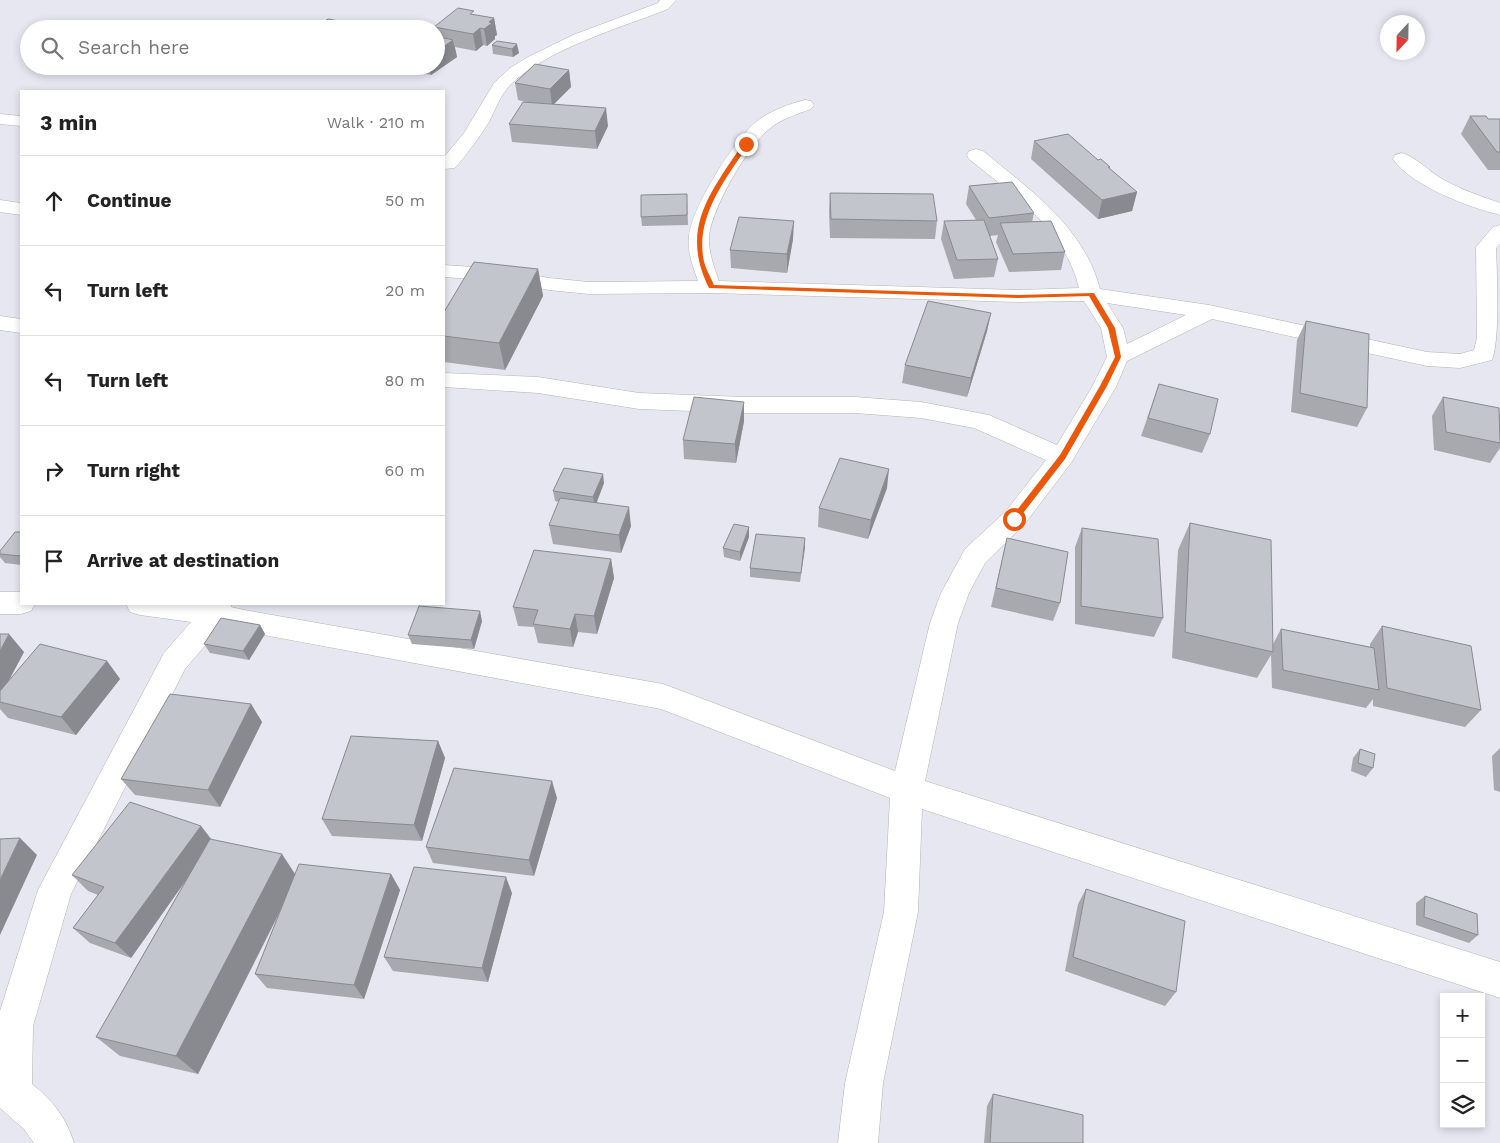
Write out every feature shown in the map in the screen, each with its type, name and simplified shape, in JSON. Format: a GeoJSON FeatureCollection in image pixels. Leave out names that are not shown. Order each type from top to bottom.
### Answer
{"type":"FeatureCollection","features":[{"type":"Feature","properties":{"kind":"street"},"geometry":{"type":"LineString","coordinates":[[445,166],[468,142],[495,93],[505,80],[518,70],[570,43],[662,6],[668,0]]}},
{"type":"Feature","properties":{"kind":"street"},"geometry":{"type":"LineString","coordinates":[[711,287],[700,258],[699,234],[704,216],[718,186],[754,133],[764,124],[805,105]]}},
{"type":"Feature","properties":{"kind":"street"},"geometry":{"type":"LineString","coordinates":[[0,119],[20,121]]}},
{"type":"Feature","properties":{"kind":"street"},"geometry":{"type":"LineString","coordinates":[[858,1143],[864,1083],[901,912],[907,790],[944,623],[955,594],[975,556],[1014,519],[1062,457],[1104,386],[1118,357],[1112,328],[1091,294],[1082,262],[1066,236],[1033,202],[976,155]]}},
{"type":"Feature","properties":{"kind":"street"},"geometry":{"type":"LineString","coordinates":[[1402,159],[1414,170],[1438,186],[1463,197],[1500,209]]}},
{"type":"Feature","properties":{"kind":"street"},"geometry":{"type":"LineString","coordinates":[[0,206],[20,209]]}},
{"type":"Feature","properties":{"kind":"street"},"geometry":{"type":"LineString","coordinates":[[445,271],[501,275],[549,284],[588,288],[711,287],[1009,296],[1091,294],[1210,312],[1427,359],[1460,362],[1484,355],[1488,338],[1486,247],[1500,231]]}},
{"type":"Feature","properties":{"kind":"street"},"geometry":{"type":"LineString","coordinates":[[1118,357],[1210,312]]}},
{"type":"Feature","properties":{"kind":"street"},"geometry":{"type":"LineString","coordinates":[[0,323],[20,326]]}},
{"type":"Feature","properties":{"kind":"street"},"geometry":{"type":"LineString","coordinates":[[445,380],[538,385],[639,401],[744,405],[855,405],[921,410],[980,421],[1062,457]]}},
{"type":"Feature","properties":{"kind":"street"},"geometry":{"type":"LineString","coordinates":[[0,603],[20,603]]}},
{"type":"Feature","properties":{"kind":"street"},"geometry":{"type":"LineString","coordinates":[[155,605],[216,609],[292,630],[663,697],[907,790],[1500,980]]}},
{"type":"Feature","properties":{"kind":"street"},"geometry":{"type":"LineString","coordinates":[[54,1143],[52,1133],[41,1118],[12,1093],[14,1026],[19,1008],[56,890],[174,661],[216,609]]}},
{"type":"Feature","properties":{"kind":"building"},"geometry":{"type":"Polygon","coordinates":[[[458,8],[474,11],[470,14],[494,18],[489,22],[492,23],[484,29],[480,28],[473,34],[445,29],[445,20],[443,20],[458,8]]]}},
{"type":"Feature","properties":{"kind":"building"},"geometry":{"type":"Polygon","coordinates":[[[445,38],[453,40],[445,46],[445,38]]]}},
{"type":"Feature","properties":{"kind":"building"},"geometry":{"type":"Polygon","coordinates":[[[497,41],[517,44],[512,49],[492,45],[497,41]]]}},
{"type":"Feature","properties":{"kind":"building"},"geometry":{"type":"Polygon","coordinates":[[[535,64],[569,70],[550,89],[515,83],[535,64]]]}},
{"type":"Feature","properties":{"kind":"building"},"geometry":{"type":"Polygon","coordinates":[[[523,102],[606,108],[595,131],[509,124],[523,102]]]}},
{"type":"Feature","properties":{"kind":"building"},"geometry":{"type":"Polygon","coordinates":[[[1470,116],[1486,116],[1488,119],[1500,119],[1500,152],[1497,152],[1470,116]]]}},
{"type":"Feature","properties":{"kind":"building"},"geometry":{"type":"Polygon","coordinates":[[[1068,134],[1098,160],[1101,159],[1137,192],[1102,200],[1034,141],[1068,134]]]}},
{"type":"Feature","properties":{"kind":"building"},"geometry":{"type":"Polygon","coordinates":[[[1012,182],[1034,213],[989,218],[969,186],[1012,182]]]}},
{"type":"Feature","properties":{"kind":"building"},"geometry":{"type":"Polygon","coordinates":[[[830,193],[933,194],[937,221],[831,219],[830,193]]]}},
{"type":"Feature","properties":{"kind":"building"},"geometry":{"type":"Polygon","coordinates":[[[687,194],[687,215],[641,217],[641,195],[687,194]]]}},
{"type":"Feature","properties":{"kind":"building"},"geometry":{"type":"Polygon","coordinates":[[[739,217],[794,221],[787,254],[730,250],[739,217]]]}},
{"type":"Feature","properties":{"kind":"building"},"geometry":{"type":"Polygon","coordinates":[[[984,220],[998,259],[957,260],[944,221],[984,220]]]}},
{"type":"Feature","properties":{"kind":"building"},"geometry":{"type":"Polygon","coordinates":[[[1051,221],[1065,252],[1013,254],[1000,223],[1051,221]]]}},
{"type":"Feature","properties":{"kind":"building"},"geometry":{"type":"Polygon","coordinates":[[[474,262],[538,269],[499,343],[445,336],[445,310],[474,262]]]}},
{"type":"Feature","properties":{"kind":"building"},"geometry":{"type":"Polygon","coordinates":[[[928,301],[991,313],[971,378],[905,365],[928,301]]]}},
{"type":"Feature","properties":{"kind":"building"},"geometry":{"type":"Polygon","coordinates":[[[1306,321],[1369,334],[1367,408],[1300,393],[1306,321]]]}},
{"type":"Feature","properties":{"kind":"building"},"geometry":{"type":"Polygon","coordinates":[[[1159,384],[1218,399],[1210,434],[1148,418],[1159,384]]]}},
{"type":"Feature","properties":{"kind":"building"},"geometry":{"type":"Polygon","coordinates":[[[694,397],[744,402],[735,444],[683,440],[694,397]]]}},
{"type":"Feature","properties":{"kind":"building"},"geometry":{"type":"Polygon","coordinates":[[[1443,397],[1499,408],[1500,443],[1446,432],[1443,397]]]}},
{"type":"Feature","properties":{"kind":"building"},"geometry":{"type":"Polygon","coordinates":[[[840,458],[889,469],[871,520],[819,508],[840,458]]]}},
{"type":"Feature","properties":{"kind":"building"},"geometry":{"type":"Polygon","coordinates":[[[564,468],[603,474],[593,497],[553,491],[564,468]]]}},
{"type":"Feature","properties":{"kind":"building"},"geometry":{"type":"Polygon","coordinates":[[[560,498],[629,507],[619,535],[549,525],[560,498]]]}},
{"type":"Feature","properties":{"kind":"building"},"geometry":{"type":"Polygon","coordinates":[[[1190,523],[1271,540],[1273,652],[1185,632],[1190,523]]]}},
{"type":"Feature","properties":{"kind":"building"},"geometry":{"type":"Polygon","coordinates":[[[734,524],[749,527],[740,552],[723,548],[734,524]]]}},
{"type":"Feature","properties":{"kind":"building"},"geometry":{"type":"Polygon","coordinates":[[[1082,528],[1158,539],[1163,618],[1081,606],[1082,528]]]}},
{"type":"Feature","properties":{"kind":"building"},"geometry":{"type":"Polygon","coordinates":[[[15,532],[20,532],[20,556],[0,554],[0,551],[15,532]]]}},
{"type":"Feature","properties":{"kind":"building"},"geometry":{"type":"Polygon","coordinates":[[[756,534],[805,538],[801,573],[750,568],[756,534]]]}},
{"type":"Feature","properties":{"kind":"building"},"geometry":{"type":"Polygon","coordinates":[[[1007,538],[1068,552],[1060,603],[996,588],[1007,538]]]}},
{"type":"Feature","properties":{"kind":"building"},"geometry":{"type":"Polygon","coordinates":[[[534,550],[611,559],[594,616],[575,614],[570,629],[533,624],[538,610],[513,607],[534,550]]]}},
{"type":"Feature","properties":{"kind":"building"},"geometry":{"type":"Polygon","coordinates":[[[419,606],[480,611],[471,640],[408,635],[419,606]]]}},
{"type":"Feature","properties":{"kind":"building"},"geometry":{"type":"Polygon","coordinates":[[[221,618],[260,625],[243,651],[204,644],[221,618]]]}},
{"type":"Feature","properties":{"kind":"building"},"geometry":{"type":"Polygon","coordinates":[[[1382,626],[1471,646],[1481,710],[1387,688],[1382,626]]]}},
{"type":"Feature","properties":{"kind":"building"},"geometry":{"type":"Polygon","coordinates":[[[1281,629],[1374,648],[1379,690],[1283,670],[1281,629]]]}},
{"type":"Feature","properties":{"kind":"building"},"geometry":{"type":"Polygon","coordinates":[[[0,634],[9,634],[0,651],[0,634]]]}},
{"type":"Feature","properties":{"kind":"building"},"geometry":{"type":"Polygon","coordinates":[[[40,644],[107,661],[61,717],[0,702],[0,691],[40,644]]]}},
{"type":"Feature","properties":{"kind":"building"},"geometry":{"type":"Polygon","coordinates":[[[170,694],[251,704],[208,790],[121,779],[170,694]]]}},
{"type":"Feature","properties":{"kind":"building"},"geometry":{"type":"Polygon","coordinates":[[[351,736],[438,741],[414,825],[322,819],[351,736]]]}},
{"type":"Feature","properties":{"kind":"building"},"geometry":{"type":"Polygon","coordinates":[[[1360,749],[1375,754],[1373,768],[1358,763],[1360,749]]]}},
{"type":"Feature","properties":{"kind":"building"},"geometry":{"type":"Polygon","coordinates":[[[454,768],[552,781],[529,860],[426,847],[454,768]]]}},
{"type":"Feature","properties":{"kind":"building"},"geometry":{"type":"Polygon","coordinates":[[[130,802],[201,826],[115,943],[73,928],[104,887],[72,875],[130,802]]]}},
{"type":"Feature","properties":{"kind":"building"},"geometry":{"type":"Polygon","coordinates":[[[20,838],[0,880],[0,839],[20,838]]]}},
{"type":"Feature","properties":{"kind":"building"},"geometry":{"type":"Polygon","coordinates":[[[210,839],[282,854],[176,1056],[96,1037],[210,839]]]}},
{"type":"Feature","properties":{"kind":"building"},"geometry":{"type":"Polygon","coordinates":[[[299,864],[391,874],[354,985],[255,974],[299,864]]]}},
{"type":"Feature","properties":{"kind":"building"},"geometry":{"type":"Polygon","coordinates":[[[414,867],[506,877],[482,968],[384,957],[414,867]]]}},
{"type":"Feature","properties":{"kind":"building"},"geometry":{"type":"Polygon","coordinates":[[[1086,889],[1185,921],[1176,992],[1073,957],[1086,889]]]}},
{"type":"Feature","properties":{"kind":"building"},"geometry":{"type":"Polygon","coordinates":[[[1425,896],[1477,914],[1478,935],[1424,917],[1425,896]]]}},
{"type":"Feature","properties":{"kind":"building"},"geometry":{"type":"Polygon","coordinates":[[[993,1094],[1083,1115],[1083,1143],[990,1143],[993,1094]]]}},
{"type":"Feature","properties":{"kind":"route"},"geometry":{"type":"LineString","coordinates":[[746,144],[718,186],[704,216],[699,234],[700,258],[711,287],[958,295],[1091,294],[1112,328],[1118,357],[1104,386],[1062,457],[1014,519]]}}]}
